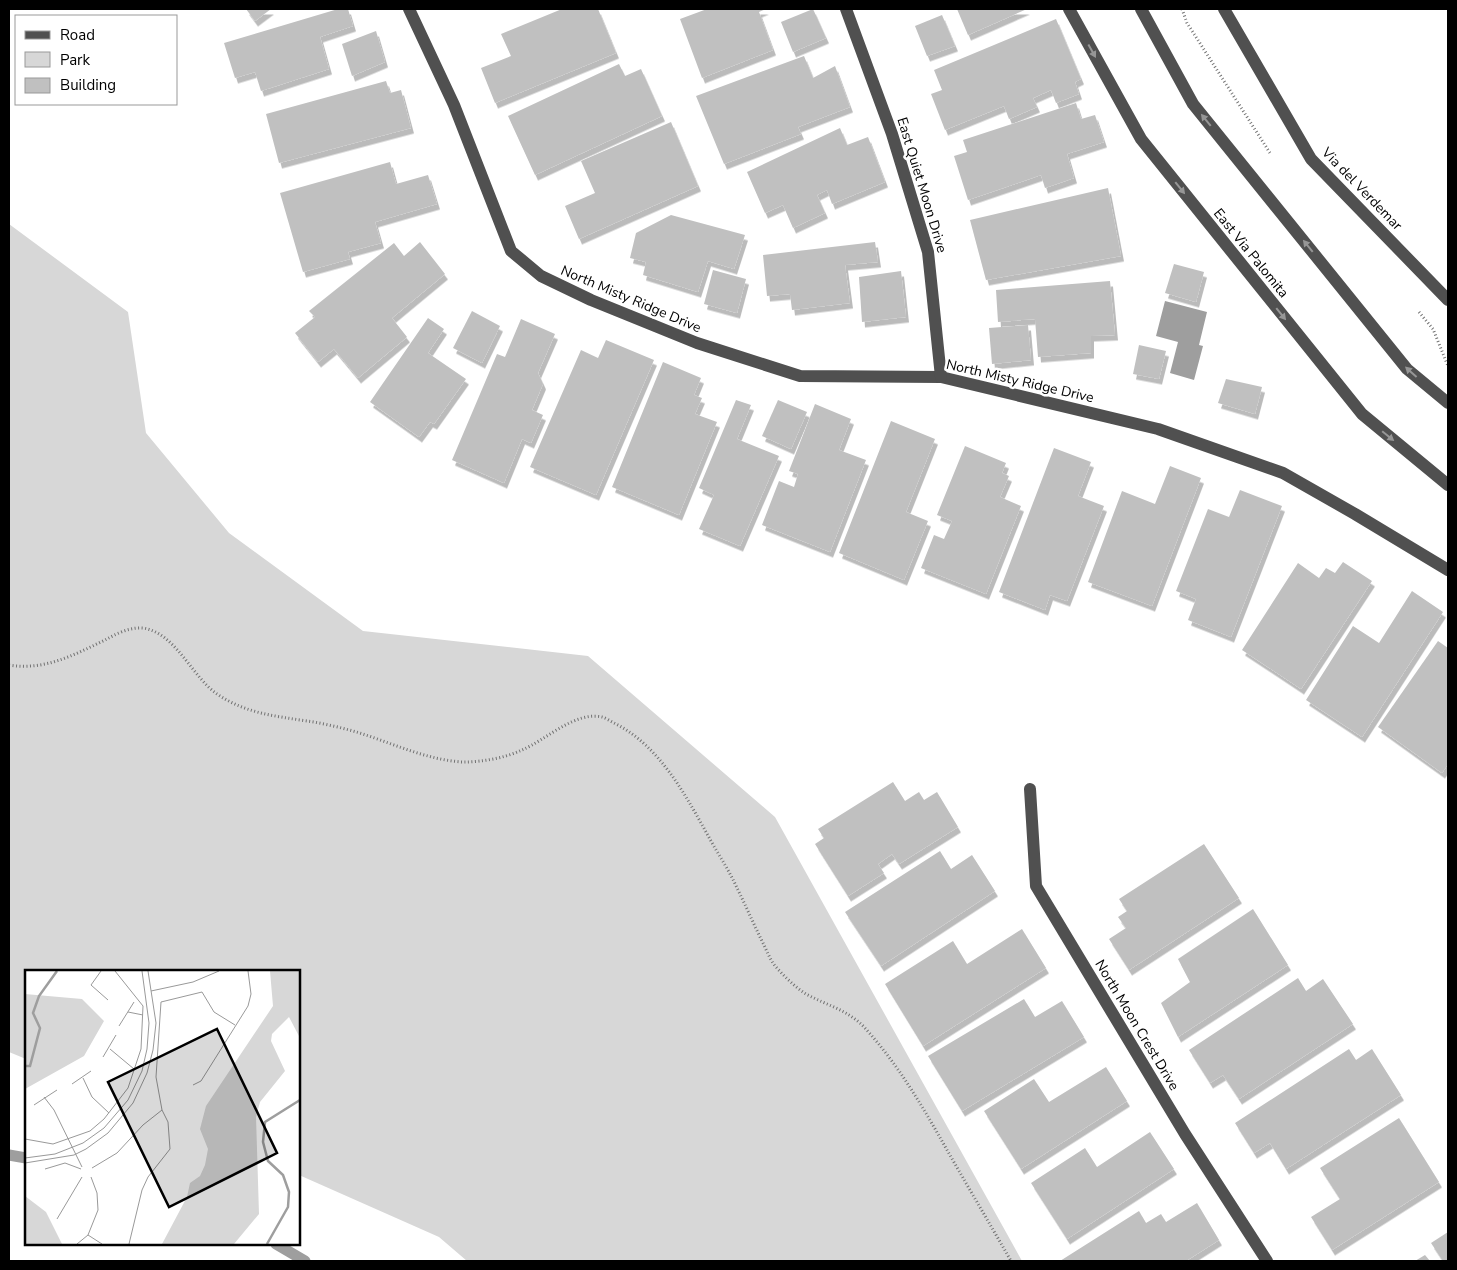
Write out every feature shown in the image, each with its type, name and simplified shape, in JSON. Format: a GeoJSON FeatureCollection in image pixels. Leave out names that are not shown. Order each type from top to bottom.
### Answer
{"type":"FeatureCollection","features":[{"type":"Feature","properties":{"kind":"street","name":"North Misty Ridge Drive"},"geometry":{"type":"LineString","coordinates":[[409,9],[454,105],[511,251],[541,276],[591,300],[697,344],[800,376],[941,376],[1158,429],[1283,473],[1356,514],[1448,570]]}},
{"type":"Feature","properties":{"kind":"street","name":"East Quiet Moon Drive"},"geometry":{"type":"LineString","coordinates":[[846,9],[892,134],[928,252],[941,376]]}},
{"type":"Feature","properties":{"kind":"street","name":"East Via Palomita"},"geometry":{"type":"LineString","coordinates":[[1069,9],[1140,139],[1362,414],[1448,485]]}},
{"type":"Feature","properties":{"kind":"street"},"geometry":{"type":"LineString","coordinates":[[1141,9],[1193,104],[1407,369],[1448,403]]}},
{"type":"Feature","properties":{"kind":"street","name":"Via del Verdemar"},"geometry":{"type":"LineString","coordinates":[[1224,9],[1311,159],[1448,300]]}},
{"type":"Feature","properties":{"kind":"street","name":"North Moon Crest Drive"},"geometry":{"type":"LineString","coordinates":[[1030,789],[1036,886],[1185,1134],[1266,1261]]}},
{"type":"Feature","properties":{"kind":"path"},"geometry":{"type":"LineString","coordinates":[[9,665],[19,667],[44,665],[69,657],[123,631],[140,628],[158,633],[174,647],[214,692],[242,708],[269,716],[311,721],[350,730],[376,738],[398,748],[451,760],[465,762],[487,760],[518,752],[542,740],[565,725],[582,718],[602,717],[624,728],[641,741],[659,760],[685,795],[737,887],[773,964],[792,984],[806,994],[845,1012],[862,1025],[904,1078],[1011,1261]]}},
{"type":"Feature","properties":{"kind":"green space"},"geometry":{"type":"Polygon","coordinates":[[[9,224],[128,312],[146,433],[229,533],[363,631],[588,656],[775,817],[1022,1261],[467,1261],[439,1237],[300,1175],[300,970],[25,970],[25,1059],[9,1052],[9,224]]]}},
{"type":"Feature","properties":{"kind":"shaded area"},"geometry":{"type":"Polygon","coordinates":[[[1165,301],[1207,312],[1199,345],[1203,346],[1194,380],[1170,373],[1178,342],[1156,336],[1165,301]]]}},
{"type":"Feature","properties":{"kind":"building"},"geometry":{"type":"Polygon","coordinates":[[[246,9],[271,9],[255,21],[246,9]]]}},
{"type":"Feature","properties":{"kind":"building"},"geometry":{"type":"Polygon","coordinates":[[[338,9],[348,9],[353,26],[320,37],[329,69],[261,91],[255,72],[235,78],[224,43],[338,9]]]}},
{"type":"Feature","properties":{"kind":"building"},"geometry":{"type":"Polygon","coordinates":[[[562,9],[598,9],[616,53],[495,103],[481,68],[511,56],[501,34],[562,9]]]}},
{"type":"Feature","properties":{"kind":"building"},"geometry":{"type":"Polygon","coordinates":[[[707,9],[766,9],[759,12],[773,50],[702,78],[680,19],[707,9]]]}},
{"type":"Feature","properties":{"kind":"building"},"geometry":{"type":"Polygon","coordinates":[[[813,9],[826,38],[793,52],[781,22],[813,9]]]}},
{"type":"Feature","properties":{"kind":"building"},"geometry":{"type":"Polygon","coordinates":[[[957,9],[1027,9],[968,35],[957,9]]]}},
{"type":"Feature","properties":{"kind":"building"},"geometry":{"type":"Polygon","coordinates":[[[942,15],[955,46],[927,56],[915,26],[942,15]]]}},
{"type":"Feature","properties":{"kind":"building"},"geometry":{"type":"Polygon","coordinates":[[[1056,19],[1081,79],[1075,82],[1079,94],[1056,103],[1051,90],[1033,98],[1037,107],[1009,119],[1004,106],[945,130],[931,94],[942,90],[934,70],[1056,19]]]}},
{"type":"Feature","properties":{"kind":"building"},"geometry":{"type":"Polygon","coordinates":[[[376,31],[385,62],[352,76],[342,44],[376,31]]]}},
{"type":"Feature","properties":{"kind":"building"},"geometry":{"type":"Polygon","coordinates":[[[804,56],[813,78],[835,66],[850,107],[798,127],[801,134],[724,164],[696,96],[804,56]]]}},
{"type":"Feature","properties":{"kind":"building"},"geometry":{"type":"Polygon","coordinates":[[[619,64],[625,76],[641,69],[662,116],[535,175],[508,116],[619,64]]]}},
{"type":"Feature","properties":{"kind":"building"},"geometry":{"type":"Polygon","coordinates":[[[386,81],[390,93],[401,90],[411,128],[279,163],[266,114],[386,81]]]}},
{"type":"Feature","properties":{"kind":"building"},"geometry":{"type":"Polygon","coordinates":[[[1076,103],[1081,119],[1095,115],[1104,142],[1067,154],[1074,178],[1045,188],[1041,175],[968,200],[954,156],[967,152],[963,140],[1076,103]]]}},
{"type":"Feature","properties":{"kind":"building"},"geometry":{"type":"Polygon","coordinates":[[[671,122],[698,186],[579,239],[565,206],[595,193],[581,161],[671,122]]]}},
{"type":"Feature","properties":{"kind":"building"},"geometry":{"type":"Polygon","coordinates":[[[840,128],[847,145],[868,137],[885,182],[832,204],[827,190],[817,195],[825,213],[793,228],[783,205],[765,213],[747,172],[840,128]]]}},
{"type":"Feature","properties":{"kind":"building"},"geometry":{"type":"Polygon","coordinates":[[[390,162],[396,184],[428,175],[437,204],[375,222],[381,243],[348,252],[350,259],[303,272],[280,193],[390,162]]]}},
{"type":"Feature","properties":{"kind":"building"},"geometry":{"type":"Polygon","coordinates":[[[1108,188],[1121,256],[986,280],[970,220],[1108,188]]]}},
{"type":"Feature","properties":{"kind":"building"},"geometry":{"type":"Polygon","coordinates":[[[671,215],[745,235],[734,269],[708,261],[698,292],[643,275],[646,262],[630,258],[636,233],[671,215]]]}},
{"type":"Feature","properties":{"kind":"building"},"geometry":{"type":"Polygon","coordinates":[[[420,242],[445,274],[392,318],[407,337],[358,378],[334,349],[318,362],[295,333],[315,317],[309,311],[394,243],[404,256],[420,242]]]}},
{"type":"Feature","properties":{"kind":"building"},"geometry":{"type":"Polygon","coordinates":[[[875,242],[878,262],[845,265],[850,303],[792,310],[790,294],[767,296],[763,255],[875,242]]]}},
{"type":"Feature","properties":{"kind":"building"},"geometry":{"type":"Polygon","coordinates":[[[1174,264],[1204,272],[1196,302],[1165,293],[1174,264]]]}},
{"type":"Feature","properties":{"kind":"building"},"geometry":{"type":"Polygon","coordinates":[[[713,270],[746,279],[737,313],[704,304],[713,270]]]}},
{"type":"Feature","properties":{"kind":"building"},"geometry":{"type":"Polygon","coordinates":[[[901,271],[906,317],[862,322],[859,277],[901,271]]]}},
{"type":"Feature","properties":{"kind":"building"},"geometry":{"type":"Polygon","coordinates":[[[1110,281],[1115,335],[1091,336],[1091,353],[1038,357],[1035,319],[998,322],[996,290],[1110,281]]]}},
{"type":"Feature","properties":{"kind":"building"},"geometry":{"type":"Polygon","coordinates":[[[472,311],[500,326],[482,363],[453,348],[472,311]]]}},
{"type":"Feature","properties":{"kind":"building"},"geometry":{"type":"Polygon","coordinates":[[[428,318],[444,329],[428,353],[466,379],[434,424],[430,422],[419,437],[370,402],[428,318]]]}},
{"type":"Feature","properties":{"kind":"building"},"geometry":{"type":"Polygon","coordinates":[[[521,319],[555,334],[538,373],[543,384],[532,410],[543,415],[531,443],[522,439],[504,483],[452,460],[497,354],[505,357],[521,319]]]}},
{"type":"Feature","properties":{"kind":"building"},"geometry":{"type":"Polygon","coordinates":[[[1028,325],[1031,360],[992,364],[989,328],[1028,325]]]}},
{"type":"Feature","properties":{"kind":"building"},"geometry":{"type":"Polygon","coordinates":[[[606,340],[654,360],[596,495],[530,467],[581,350],[598,358],[606,340]]]}},
{"type":"Feature","properties":{"kind":"building"},"geometry":{"type":"Polygon","coordinates":[[[1139,345],[1166,351],[1159,379],[1133,374],[1139,345]]]}},
{"type":"Feature","properties":{"kind":"building"},"geometry":{"type":"Polygon","coordinates":[[[663,362],[701,378],[694,395],[702,398],[695,414],[717,422],[679,515],[612,487],[663,362]]]}},
{"type":"Feature","properties":{"kind":"building"},"geometry":{"type":"Polygon","coordinates":[[[1226,379],[1262,387],[1255,414],[1218,403],[1226,379]]]}},
{"type":"Feature","properties":{"kind":"building"},"geometry":{"type":"Polygon","coordinates":[[[736,400],[751,405],[737,439],[779,456],[740,546],[699,529],[714,495],[699,488],[736,400]]]}},
{"type":"Feature","properties":{"kind":"building"},"geometry":{"type":"Polygon","coordinates":[[[778,400],[807,412],[791,449],[762,436],[778,400]]]}},
{"type":"Feature","properties":{"kind":"building"},"geometry":{"type":"Polygon","coordinates":[[[815,404],[851,419],[839,450],[866,460],[830,552],[762,525],[779,481],[794,487],[798,474],[789,471],[815,404]]]}},
{"type":"Feature","properties":{"kind":"building"},"geometry":{"type":"Polygon","coordinates":[[[891,421],[935,439],[906,512],[928,521],[904,580],[839,553],[891,421]]]}},
{"type":"Feature","properties":{"kind":"building"},"geometry":{"type":"Polygon","coordinates":[[[965,446],[1006,463],[1002,473],[1009,476],[1000,497],[1021,506],[986,594],[921,568],[934,535],[944,539],[952,521],[937,515],[965,446]]]}},
{"type":"Feature","properties":{"kind":"building"},"geometry":{"type":"Polygon","coordinates":[[[1054,448],[1091,462],[1078,496],[1104,506],[1067,601],[1050,595],[1045,610],[999,592],[1054,448]]]}},
{"type":"Feature","properties":{"kind":"building"},"geometry":{"type":"Polygon","coordinates":[[[1170,466],[1201,478],[1152,606],[1088,582],[1122,491],[1155,504],[1170,466]]]}},
{"type":"Feature","properties":{"kind":"building"},"geometry":{"type":"Polygon","coordinates":[[[1240,490],[1282,506],[1231,637],[1188,620],[1196,599],[1176,591],[1208,509],[1229,517],[1240,490]]]}},
{"type":"Feature","properties":{"kind":"building"},"geometry":{"type":"Polygon","coordinates":[[[1343,562],[1372,581],[1301,689],[1242,650],[1298,563],[1319,578],[1326,568],[1335,573],[1343,562]]]}},
{"type":"Feature","properties":{"kind":"building"},"geometry":{"type":"Polygon","coordinates":[[[1412,591],[1443,612],[1362,737],[1306,700],[1353,626],[1379,643],[1412,591]]]}},
{"type":"Feature","properties":{"kind":"building"},"geometry":{"type":"Polygon","coordinates":[[[1438,641],[1448,648],[1448,764],[1442,773],[1378,727],[1438,641]]]}},
{"type":"Feature","properties":{"kind":"building"},"geometry":{"type":"Polygon","coordinates":[[[893,782],[905,801],[919,792],[924,800],[937,792],[958,827],[899,864],[892,854],[878,864],[884,873],[848,896],[815,844],[824,838],[818,829],[893,782]]]}},
{"type":"Feature","properties":{"kind":"building"},"geometry":{"type":"Polygon","coordinates":[[[1204,844],[1239,898],[1129,970],[1109,939],[1126,928],[1118,917],[1127,911],[1119,899],[1204,844]]]}},
{"type":"Feature","properties":{"kind":"building"},"geometry":{"type":"Polygon","coordinates":[[[940,851],[951,869],[972,855],[995,891],[881,966],[845,912],[940,851]]]}},
{"type":"Feature","properties":{"kind":"building"},"geometry":{"type":"Polygon","coordinates":[[[1253,909],[1288,965],[1178,1037],[1161,1003],[1190,982],[1178,959],[1253,909]]]}},
{"type":"Feature","properties":{"kind":"building"},"geometry":{"type":"Polygon","coordinates":[[[1022,929],[1046,968],[923,1046],[885,984],[953,941],[967,964],[1022,929]]]}},
{"type":"Feature","properties":{"kind":"building"},"geometry":{"type":"Polygon","coordinates":[[[1298,978],[1306,991],[1323,979],[1353,1024],[1239,1099],[1223,1075],[1210,1083],[1189,1050],[1298,978]]]}},
{"type":"Feature","properties":{"kind":"building"},"geometry":{"type":"Polygon","coordinates":[[[1024,999],[1035,1017],[1062,1001],[1084,1037],[962,1111],[928,1056],[1024,999]]]}},
{"type":"Feature","properties":{"kind":"building"},"geometry":{"type":"Polygon","coordinates":[[[1349,1049],[1356,1060],[1372,1049],[1401,1095],[1286,1169],[1270,1143],[1254,1153],[1235,1123],[1349,1049]]]}},
{"type":"Feature","properties":{"kind":"building"},"geometry":{"type":"Polygon","coordinates":[[[1106,1067],[1127,1101],[1021,1169],[984,1111],[1034,1079],[1049,1102],[1106,1067]]]}},
{"type":"Feature","properties":{"kind":"building"},"geometry":{"type":"Polygon","coordinates":[[[1399,1118],[1439,1182],[1332,1250],[1311,1217],[1340,1199],[1320,1168],[1399,1118]]]}},
{"type":"Feature","properties":{"kind":"building"},"geometry":{"type":"Polygon","coordinates":[[[1150,1132],[1174,1169],[1067,1239],[1031,1183],[1085,1148],[1097,1167],[1150,1132]]]}},
{"type":"Feature","properties":{"kind":"building"},"geometry":{"type":"Polygon","coordinates":[[[1197,1203],[1219,1240],[1186,1261],[1060,1261],[1139,1211],[1146,1223],[1161,1214],[1166,1222],[1197,1203]]]}},
{"type":"Feature","properties":{"kind":"building"},"geometry":{"type":"Polygon","coordinates":[[[1448,1232],[1448,1261],[1443,1261],[1431,1243],[1448,1232]]]}},
{"type":"Feature","properties":{"kind":"building"},"geometry":{"type":"Polygon","coordinates":[[[1425,1255],[1430,1261],[1415,1261],[1425,1255]]]}},
{"type":"Feature","properties":{"kind":"waterway"},"geometry":{"type":"LineString","coordinates":[[9,1155],[25,1158]]}},
{"type":"Feature","properties":{"kind":"waterway"},"geometry":{"type":"LineString","coordinates":[[278,1245],[305,1261]]}}]}
